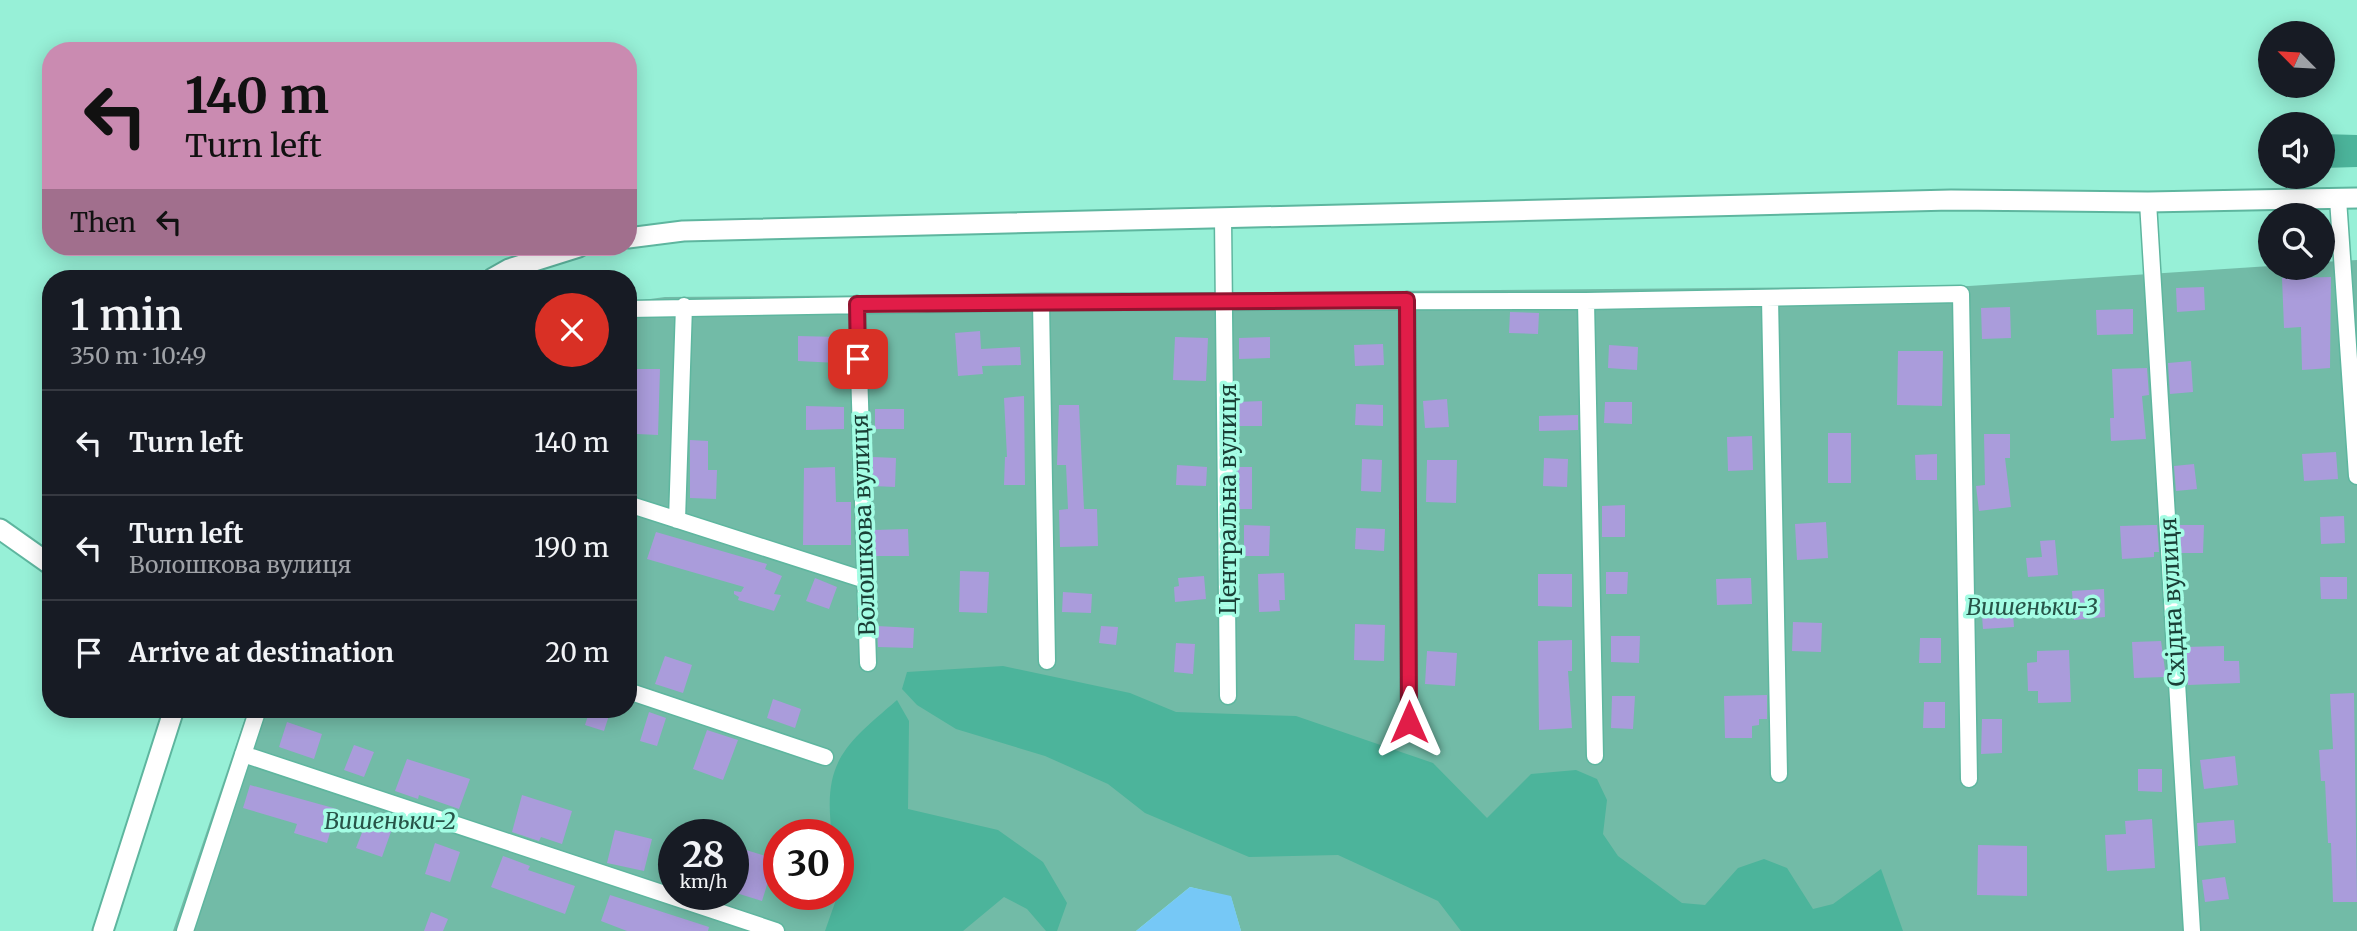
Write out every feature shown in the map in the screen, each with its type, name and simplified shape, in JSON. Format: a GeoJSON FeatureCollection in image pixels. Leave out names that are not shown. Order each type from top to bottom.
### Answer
{"type":"FeatureCollection","features":[{"type":"Feature","properties":{"kind":"street"},"geometry":{"type":"LineString","coordinates":[[637,237],[683,231],[1951,200],[2148,202],[2348,199],[2342,261],[2357,476]]}},
{"type":"Feature","properties":{"kind":"street","name":"Східна вулиця"},"geometry":{"type":"LineString","coordinates":[[2148,202],[2192,931]]}},
{"type":"Feature","properties":{"kind":"street","name":"Центральна вулиця"},"geometry":{"type":"LineString","coordinates":[[1223,218],[1228,696]]}},
{"type":"Feature","properties":{"kind":"street"},"geometry":{"type":"LineString","coordinates":[[507,270],[550,256]]}},
{"type":"Feature","properties":{"kind":"street"},"geometry":{"type":"LineString","coordinates":[[637,309],[1041,302],[1586,301],[1961,293],[1969,779]]}},
{"type":"Feature","properties":{"kind":"street"},"geometry":{"type":"LineString","coordinates":[[1770,298],[1779,774]]}},
{"type":"Feature","properties":{"kind":"street"},"geometry":{"type":"LineString","coordinates":[[1407,300],[1409,722]]}},
{"type":"Feature","properties":{"kind":"street"},"geometry":{"type":"LineString","coordinates":[[1586,301],[1595,756]]}},
{"type":"Feature","properties":{"kind":"street"},"geometry":{"type":"LineString","coordinates":[[1041,302],[1047,661]]}},
{"type":"Feature","properties":{"kind":"street","name":"Волошкова вулиця"},"geometry":{"type":"LineString","coordinates":[[857,304],[868,663]]}},
{"type":"Feature","properties":{"kind":"street"},"geometry":{"type":"LineString","coordinates":[[677,520],[684,306]]}},
{"type":"Feature","properties":{"kind":"street"},"geometry":{"type":"LineString","coordinates":[[637,507],[865,580]]}},
{"type":"Feature","properties":{"kind":"street"},"geometry":{"type":"LineString","coordinates":[[0,529],[42,559]]}},
{"type":"Feature","properties":{"kind":"street"},"geometry":{"type":"LineString","coordinates":[[637,694],[825,757]]}},
{"type":"Feature","properties":{"kind":"street"},"geometry":{"type":"LineString","coordinates":[[103,931],[171,718]]}},
{"type":"Feature","properties":{"kind":"street"},"geometry":{"type":"LineString","coordinates":[[185,931],[255,718]]}},
{"type":"Feature","properties":{"kind":"street"},"geometry":{"type":"LineString","coordinates":[[243,754],[776,931]]}},
{"type":"Feature","properties":{"kind":"green space"},"geometry":{"type":"Polygon","coordinates":[[[2335,134],[2357,135],[2357,167],[2335,168],[2335,134]]]}},
{"type":"Feature","properties":{"kind":"green space","name":"Вишеньки-3"},"geometry":{"type":"Polygon","coordinates":[[[2357,260],[2357,931],[1241,931],[1231,897],[1190,887],[1136,931],[173,931],[245,718],[637,718],[637,301],[665,297],[1969,286],[2258,267],[2258,280],[2335,280],[2335,261],[2357,260]]]}},
{"type":"Feature","properties":{"kind":"green space"},"geometry":{"type":"Polygon","coordinates":[[[1003,666],[1130,693],[1176,712],[1296,716],[1433,763],[1487,818],[1531,774],[1576,770],[1597,779],[1607,800],[1603,834],[1618,856],[1682,903],[1705,905],[1738,868],[1764,859],[1787,868],[1813,909],[1833,904],[1881,869],[1903,931],[1461,931],[1438,901],[1338,855],[1249,857],[1145,813],[1108,784],[1045,756],[956,729],[917,705],[902,689],[907,672],[1003,666]]]}},
{"type":"Feature","properties":{"kind":"green space"},"geometry":{"type":"Polygon","coordinates":[[[897,700],[909,721],[908,809],[998,830],[1043,862],[1067,903],[1057,931],[1046,931],[1027,909],[1004,897],[963,931],[825,931],[832,910],[854,910],[854,819],[831,819],[831,789],[834,772],[841,757],[864,730],[897,700]]]}},
{"type":"Feature","properties":{"kind":"shaded area"},"geometry":{"type":"Polygon","coordinates":[[[1190,887],[1231,896],[1241,931],[1136,931],[1190,887]]]}},
{"type":"Feature","properties":{"kind":"building"},"geometry":{"type":"Polygon","coordinates":[[[2282,280],[2331,280],[2330,368],[2302,370],[2301,327],[2284,328],[2282,280]]]}},
{"type":"Feature","properties":{"kind":"building"},"geometry":{"type":"Polygon","coordinates":[[[2204,287],[2205,310],[2177,312],[2176,288],[2204,287]]]}},
{"type":"Feature","properties":{"kind":"building"},"geometry":{"type":"Polygon","coordinates":[[[2010,307],[2011,338],[1982,339],[1981,308],[2010,307]]]}},
{"type":"Feature","properties":{"kind":"building"},"geometry":{"type":"Polygon","coordinates":[[[2133,309],[2133,334],[2097,335],[2096,310],[2133,309]]]}},
{"type":"Feature","properties":{"kind":"building"},"geometry":{"type":"Polygon","coordinates":[[[1510,312],[1539,313],[1538,334],[1509,333],[1510,312]]]}},
{"type":"Feature","properties":{"kind":"building"},"geometry":{"type":"Polygon","coordinates":[[[980,331],[981,349],[1020,347],[1021,365],[982,366],[983,374],[958,376],[955,333],[980,331]]]}},
{"type":"Feature","properties":{"kind":"building"},"geometry":{"type":"Polygon","coordinates":[[[798,336],[839,337],[838,363],[798,361],[798,336]]]}},
{"type":"Feature","properties":{"kind":"building"},"geometry":{"type":"Polygon","coordinates":[[[1175,337],[1208,338],[1206,381],[1173,380],[1175,337]]]}},
{"type":"Feature","properties":{"kind":"building"},"geometry":{"type":"Polygon","coordinates":[[[1270,337],[1270,358],[1239,359],[1239,338],[1270,337]]]}},
{"type":"Feature","properties":{"kind":"building"},"geometry":{"type":"Polygon","coordinates":[[[1383,344],[1384,365],[1355,366],[1354,345],[1383,344]]]}},
{"type":"Feature","properties":{"kind":"building"},"geometry":{"type":"Polygon","coordinates":[[[1609,345],[1638,347],[1637,370],[1608,368],[1609,345]]]}},
{"type":"Feature","properties":{"kind":"building"},"geometry":{"type":"Polygon","coordinates":[[[1898,351],[1943,351],[1942,406],[1897,405],[1898,351]]]}},
{"type":"Feature","properties":{"kind":"building"},"geometry":{"type":"Polygon","coordinates":[[[2191,361],[2193,392],[2170,394],[2168,363],[2191,361]]]}},
{"type":"Feature","properties":{"kind":"building"},"geometry":{"type":"Polygon","coordinates":[[[2147,368],[2149,395],[2142,396],[2146,439],[2111,441],[2110,418],[2114,418],[2112,369],[2147,368]]]}},
{"type":"Feature","properties":{"kind":"building"},"geometry":{"type":"Polygon","coordinates":[[[637,369],[660,369],[658,435],[637,434],[637,369]]]}},
{"type":"Feature","properties":{"kind":"building"},"geometry":{"type":"Polygon","coordinates":[[[1024,396],[1025,485],[1004,485],[1007,457],[1004,398],[1024,396]]]}},
{"type":"Feature","properties":{"kind":"building"},"geometry":{"type":"Polygon","coordinates":[[[1447,399],[1449,427],[1425,428],[1423,401],[1447,399]]]}},
{"type":"Feature","properties":{"kind":"building"},"geometry":{"type":"Polygon","coordinates":[[[1262,401],[1262,426],[1237,426],[1237,402],[1262,401]]]}},
{"type":"Feature","properties":{"kind":"building"},"geometry":{"type":"Polygon","coordinates":[[[1605,402],[1632,402],[1632,424],[1604,423],[1605,402]]]}},
{"type":"Feature","properties":{"kind":"building"},"geometry":{"type":"Polygon","coordinates":[[[1356,404],[1383,405],[1383,426],[1355,425],[1356,404]]]}},
{"type":"Feature","properties":{"kind":"building"},"geometry":{"type":"Polygon","coordinates":[[[1059,405],[1079,405],[1084,509],[1097,509],[1098,546],[1060,547],[1059,510],[1068,509],[1066,465],[1057,465],[1059,405]]]}},
{"type":"Feature","properties":{"kind":"building"},"geometry":{"type":"Polygon","coordinates":[[[806,406],[844,407],[844,429],[806,430],[806,406]]]}},
{"type":"Feature","properties":{"kind":"building"},"geometry":{"type":"Polygon","coordinates":[[[875,409],[904,409],[904,429],[875,429],[875,409]]]}},
{"type":"Feature","properties":{"kind":"building"},"geometry":{"type":"Polygon","coordinates":[[[1578,415],[1578,430],[1539,431],[1539,416],[1578,415]]]}},
{"type":"Feature","properties":{"kind":"building"},"geometry":{"type":"Polygon","coordinates":[[[1828,433],[1851,433],[1851,483],[1828,483],[1828,433]]]}},
{"type":"Feature","properties":{"kind":"building"},"geometry":{"type":"Polygon","coordinates":[[[1984,434],[2010,434],[2010,458],[2005,458],[2011,507],[1979,511],[1976,486],[1985,485],[1984,434]]]}},
{"type":"Feature","properties":{"kind":"building"},"geometry":{"type":"Polygon","coordinates":[[[1752,436],[1753,470],[1728,471],[1727,437],[1752,436]]]}},
{"type":"Feature","properties":{"kind":"building"},"geometry":{"type":"Polygon","coordinates":[[[690,440],[708,441],[708,470],[717,470],[716,499],[690,498],[690,440]]]}},
{"type":"Feature","properties":{"kind":"building"},"geometry":{"type":"Polygon","coordinates":[[[2336,452],[2338,479],[2304,481],[2302,454],[2336,452]]]}},
{"type":"Feature","properties":{"kind":"building"},"geometry":{"type":"Polygon","coordinates":[[[1937,454],[1937,480],[1916,480],[1915,455],[1937,454]]]}},
{"type":"Feature","properties":{"kind":"building"},"geometry":{"type":"Polygon","coordinates":[[[873,457],[896,458],[895,487],[873,486],[873,457]]]}},
{"type":"Feature","properties":{"kind":"building"},"geometry":{"type":"Polygon","coordinates":[[[1544,458],[1568,459],[1567,487],[1543,486],[1544,458]]]}},
{"type":"Feature","properties":{"kind":"building"},"geometry":{"type":"Polygon","coordinates":[[[1362,459],[1382,460],[1381,492],[1361,491],[1362,459]]]}},
{"type":"Feature","properties":{"kind":"building"},"geometry":{"type":"Polygon","coordinates":[[[1427,460],[1457,460],[1456,503],[1426,502],[1427,460]]]}},
{"type":"Feature","properties":{"kind":"building"},"geometry":{"type":"Polygon","coordinates":[[[2194,464],[2197,489],[2176,491],[2174,466],[2194,464]]]}},
{"type":"Feature","properties":{"kind":"building"},"geometry":{"type":"Polygon","coordinates":[[[1177,465],[1207,467],[1206,486],[1176,485],[1177,465]]]}},
{"type":"Feature","properties":{"kind":"building"},"geometry":{"type":"Polygon","coordinates":[[[835,467],[836,502],[851,502],[851,545],[803,545],[804,468],[835,467]]]}},
{"type":"Feature","properties":{"kind":"building"},"geometry":{"type":"Polygon","coordinates":[[[1237,467],[1252,467],[1252,509],[1238,509],[1237,467]]]}},
{"type":"Feature","properties":{"kind":"building"},"geometry":{"type":"Polygon","coordinates":[[[1625,505],[1625,537],[1602,537],[1602,506],[1625,505]]]}},
{"type":"Feature","properties":{"kind":"building"},"geometry":{"type":"Polygon","coordinates":[[[2344,516],[2345,543],[2321,544],[2320,517],[2344,516]]]}},
{"type":"Feature","properties":{"kind":"building"},"geometry":{"type":"Polygon","coordinates":[[[1826,522],[1828,558],[1797,560],[1795,524],[1826,522]]]}},
{"type":"Feature","properties":{"kind":"building"},"geometry":{"type":"Polygon","coordinates":[[[1244,525],[1270,526],[1269,556],[1244,556],[1244,525]]]}},
{"type":"Feature","properties":{"kind":"building"},"geometry":{"type":"Polygon","coordinates":[[[2157,525],[2159,552],[2154,552],[2154,557],[2122,559],[2120,526],[2157,525]]]}},
{"type":"Feature","properties":{"kind":"building"},"geometry":{"type":"Polygon","coordinates":[[[2178,525],[2204,525],[2203,553],[2180,553],[2178,525]]]}},
{"type":"Feature","properties":{"kind":"building"},"geometry":{"type":"Polygon","coordinates":[[[1356,528],[1385,529],[1384,551],[1355,549],[1356,528]]]}},
{"type":"Feature","properties":{"kind":"building"},"geometry":{"type":"Polygon","coordinates":[[[908,529],[909,556],[875,556],[874,530],[908,529]]]}},
{"type":"Feature","properties":{"kind":"building"},"geometry":{"type":"Polygon","coordinates":[[[656,532],[767,564],[765,569],[782,576],[774,594],[781,595],[774,611],[738,600],[739,597],[734,591],[741,592],[744,587],[647,559],[656,532]]]}},
{"type":"Feature","properties":{"kind":"building"},"geometry":{"type":"Polygon","coordinates":[[[2055,540],[2058,575],[2028,577],[2026,558],[2042,557],[2040,541],[2055,540]]]}},
{"type":"Feature","properties":{"kind":"building"},"geometry":{"type":"Polygon","coordinates":[[[960,571],[989,572],[987,613],[959,612],[960,571]]]}},
{"type":"Feature","properties":{"kind":"building"},"geometry":{"type":"Polygon","coordinates":[[[1606,572],[1628,572],[1627,594],[1606,594],[1606,572]]]}},
{"type":"Feature","properties":{"kind":"building"},"geometry":{"type":"Polygon","coordinates":[[[1284,573],[1285,600],[1279,600],[1280,611],[1259,612],[1258,574],[1284,573]]]}},
{"type":"Feature","properties":{"kind":"building"},"geometry":{"type":"Polygon","coordinates":[[[1538,574],[1572,574],[1572,607],[1538,606],[1538,574]]]}},
{"type":"Feature","properties":{"kind":"building"},"geometry":{"type":"Polygon","coordinates":[[[1204,576],[1206,599],[1175,602],[1174,587],[1179,586],[1178,578],[1204,576]]]}},
{"type":"Feature","properties":{"kind":"building"},"geometry":{"type":"Polygon","coordinates":[[[2320,577],[2347,577],[2347,599],[2321,599],[2320,577]]]}},
{"type":"Feature","properties":{"kind":"building"},"geometry":{"type":"Polygon","coordinates":[[[815,578],[837,587],[829,609],[806,601],[815,578]]]}},
{"type":"Feature","properties":{"kind":"building"},"geometry":{"type":"Polygon","coordinates":[[[1751,578],[1752,604],[1717,605],[1716,579],[1751,578]]]}},
{"type":"Feature","properties":{"kind":"building"},"geometry":{"type":"Polygon","coordinates":[[[2104,589],[2105,617],[2074,620],[2072,591],[2104,589]]]}},
{"type":"Feature","properties":{"kind":"building"},"geometry":{"type":"Polygon","coordinates":[[[1063,592],[1092,594],[1091,613],[1062,612],[1063,592]]]}},
{"type":"Feature","properties":{"kind":"building"},"geometry":{"type":"Polygon","coordinates":[[[2012,601],[2014,627],[1983,629],[1981,603],[2012,601]]]}},
{"type":"Feature","properties":{"kind":"building"},"geometry":{"type":"Polygon","coordinates":[[[1793,622],[1822,623],[1821,652],[1792,651],[1793,622]]]}},
{"type":"Feature","properties":{"kind":"building"},"geometry":{"type":"Polygon","coordinates":[[[1355,624],[1385,625],[1384,661],[1354,660],[1355,624]]]}},
{"type":"Feature","properties":{"kind":"building"},"geometry":{"type":"Polygon","coordinates":[[[877,626],[914,628],[913,648],[878,647],[877,626]]]}},
{"type":"Feature","properties":{"kind":"building"},"geometry":{"type":"Polygon","coordinates":[[[1101,626],[1118,627],[1116,645],[1099,643],[1101,626]]]}},
{"type":"Feature","properties":{"kind":"building"},"geometry":{"type":"Polygon","coordinates":[[[1611,636],[1640,636],[1639,663],[1611,662],[1611,636]]]}},
{"type":"Feature","properties":{"kind":"building"},"geometry":{"type":"Polygon","coordinates":[[[1920,638],[1941,638],[1941,663],[1919,663],[1920,638]]]}},
{"type":"Feature","properties":{"kind":"building"},"geometry":{"type":"Polygon","coordinates":[[[1572,640],[1572,671],[1568,671],[1572,728],[1539,730],[1538,641],[1572,640]]]}},
{"type":"Feature","properties":{"kind":"building"},"geometry":{"type":"Polygon","coordinates":[[[2161,641],[2166,677],[2134,678],[2132,642],[2161,641]]]}},
{"type":"Feature","properties":{"kind":"building"},"geometry":{"type":"Polygon","coordinates":[[[1176,643],[1195,644],[1193,674],[1174,672],[1176,643]]]}},
{"type":"Feature","properties":{"kind":"building"},"geometry":{"type":"Polygon","coordinates":[[[2224,646],[2224,661],[2239,661],[2240,683],[2188,685],[2185,647],[2224,646]]]}},
{"type":"Feature","properties":{"kind":"building"},"geometry":{"type":"Polygon","coordinates":[[[2069,650],[2071,702],[2038,703],[2038,691],[2028,691],[2027,663],[2037,662],[2037,651],[2069,650]]]}},
{"type":"Feature","properties":{"kind":"building"},"geometry":{"type":"Polygon","coordinates":[[[1427,651],[1457,653],[1455,686],[1425,684],[1427,651]]]}},
{"type":"Feature","properties":{"kind":"building"},"geometry":{"type":"Polygon","coordinates":[[[665,656],[692,665],[683,693],[655,684],[665,656]]]}},
{"type":"Feature","properties":{"kind":"building"},"geometry":{"type":"Polygon","coordinates":[[[2354,693],[2357,902],[2333,902],[2331,843],[2328,843],[2325,781],[2321,781],[2319,750],[2333,749],[2330,694],[2354,693]]]}},
{"type":"Feature","properties":{"kind":"building"},"geometry":{"type":"Polygon","coordinates":[[[1767,695],[1767,719],[1759,719],[1759,725],[1752,726],[1752,738],[1725,738],[1724,696],[1767,695]]]}},
{"type":"Feature","properties":{"kind":"building"},"geometry":{"type":"Polygon","coordinates":[[[1612,696],[1635,696],[1633,729],[1611,728],[1612,696]]]}},
{"type":"Feature","properties":{"kind":"building"},"geometry":{"type":"Polygon","coordinates":[[[773,699],[801,709],[795,728],[767,718],[773,699]]]}},
{"type":"Feature","properties":{"kind":"building"},"geometry":{"type":"Polygon","coordinates":[[[1924,702],[1945,702],[1945,728],[1923,728],[1924,702]]]}},
{"type":"Feature","properties":{"kind":"building"},"geometry":{"type":"Polygon","coordinates":[[[649,712],[666,718],[657,746],[640,741],[649,712]]]}},
{"type":"Feature","properties":{"kind":"building"},"geometry":{"type":"Polygon","coordinates":[[[587,718],[608,718],[604,731],[585,725],[587,718]]]}},
{"type":"Feature","properties":{"kind":"building"},"geometry":{"type":"Polygon","coordinates":[[[1982,719],[2002,719],[2002,753],[1981,754],[1982,719]]]}},
{"type":"Feature","properties":{"kind":"building"},"geometry":{"type":"Polygon","coordinates":[[[287,722],[322,734],[314,759],[279,747],[287,722]]]}},
{"type":"Feature","properties":{"kind":"building"},"geometry":{"type":"Polygon","coordinates":[[[707,730],[738,740],[723,780],[693,769],[707,730]]]}},
{"type":"Feature","properties":{"kind":"building"},"geometry":{"type":"Polygon","coordinates":[[[354,745],[374,752],[364,777],[344,770],[354,745]]]}},
{"type":"Feature","properties":{"kind":"building"},"geometry":{"type":"Polygon","coordinates":[[[2235,756],[2238,785],[2204,789],[2200,760],[2235,756]]]}},
{"type":"Feature","properties":{"kind":"building"},"geometry":{"type":"Polygon","coordinates":[[[407,759],[470,779],[459,809],[419,795],[418,799],[395,791],[407,759]]]}},
{"type":"Feature","properties":{"kind":"building"},"geometry":{"type":"Polygon","coordinates":[[[2138,769],[2162,769],[2162,792],[2138,791],[2138,769]]]}},
{"type":"Feature","properties":{"kind":"building"},"geometry":{"type":"Polygon","coordinates":[[[250,785],[337,809],[327,843],[294,833],[297,824],[243,808],[250,785]]]}},
{"type":"Feature","properties":{"kind":"building"},"geometry":{"type":"Polygon","coordinates":[[[522,795],[572,811],[562,844],[541,837],[539,841],[512,832],[522,795]]]}},
{"type":"Feature","properties":{"kind":"building"},"geometry":{"type":"Polygon","coordinates":[[[368,817],[393,826],[382,857],[356,848],[368,817]]]}},
{"type":"Feature","properties":{"kind":"building"},"geometry":{"type":"Polygon","coordinates":[[[2152,819],[2155,868],[2107,871],[2105,835],[2126,834],[2125,821],[2152,819]]]}},
{"type":"Feature","properties":{"kind":"building"},"geometry":{"type":"Polygon","coordinates":[[[2234,820],[2236,843],[2198,846],[2197,823],[2234,820]]]}},
{"type":"Feature","properties":{"kind":"building"},"geometry":{"type":"Polygon","coordinates":[[[615,830],[652,839],[644,871],[607,863],[615,830]]]}},
{"type":"Feature","properties":{"kind":"building"},"geometry":{"type":"Polygon","coordinates":[[[435,843],[460,852],[450,882],[425,874],[435,843]]]}},
{"type":"Feature","properties":{"kind":"building"},"geometry":{"type":"Polygon","coordinates":[[[1978,845],[2027,846],[2027,896],[1977,895],[1978,845]]]}},
{"type":"Feature","properties":{"kind":"building"},"geometry":{"type":"Polygon","coordinates":[[[749,851],[763,855],[762,901],[749,897],[749,851]]]}},
{"type":"Feature","properties":{"kind":"building"},"geometry":{"type":"Polygon","coordinates":[[[503,856],[530,866],[528,870],[575,886],[565,914],[491,887],[503,856]]]}},
{"type":"Feature","properties":{"kind":"building"},"geometry":{"type":"Polygon","coordinates":[[[2225,877],[2229,899],[2205,902],[2202,880],[2225,877]]]}},
{"type":"Feature","properties":{"kind":"building"},"geometry":{"type":"Polygon","coordinates":[[[610,895],[709,927],[708,931],[627,931],[601,921],[610,895]]]}},
{"type":"Feature","properties":{"kind":"building"},"geometry":{"type":"Polygon","coordinates":[[[431,912],[448,919],[443,931],[424,931],[431,912]]]}},
{"type":"Feature","properties":{"kind":"route"},"geometry":{"type":"LineString","coordinates":[[858,359],[857,304],[1407,300],[1409,722]]}},
{"type":"Feature","properties":{"kind":"park label","name":"Вишеньки-2"},"geometry":{"type":"Point","coordinates":[390,820]}}]}
